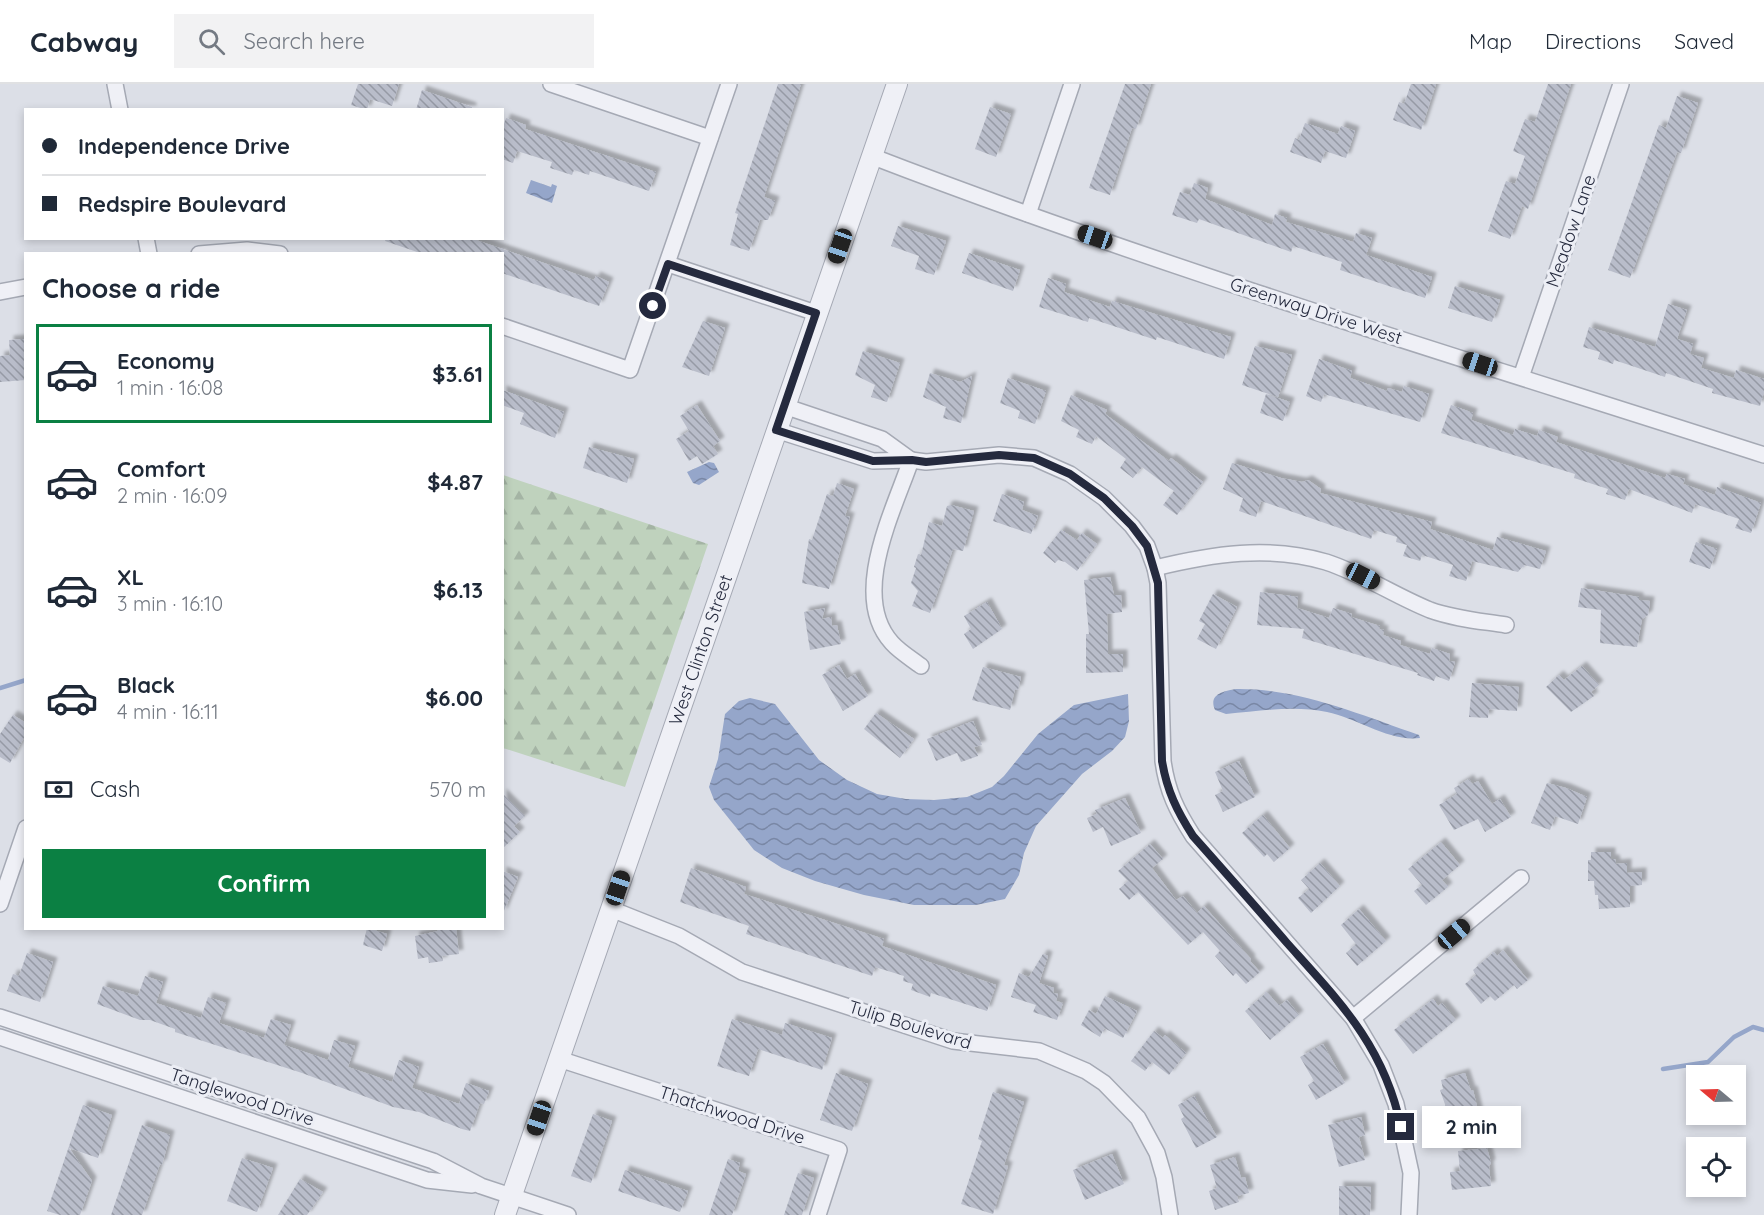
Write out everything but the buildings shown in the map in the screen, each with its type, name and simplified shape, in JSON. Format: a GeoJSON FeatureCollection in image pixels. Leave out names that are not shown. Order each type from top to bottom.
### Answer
{"type":"FeatureCollection","features":[{"type":"Feature","properties":{"kind":"street"},"geometry":{"type":"LineString","coordinates":[[116,84],[120,108]]}},
{"type":"Feature","properties":{"kind":"street"},"geometry":{"type":"LineString","coordinates":[[551,84],[711,138]]}},
{"type":"Feature","properties":{"kind":"street"},"geometry":{"type":"LineString","coordinates":[[504,328],[630,370],[729,84]]}},
{"type":"Feature","properties":{"kind":"street","name":"West Clinton Street"},"geometry":{"type":"LineString","coordinates":[[505,1215],[897,84]]}},
{"type":"Feature","properties":{"kind":"street"},"geometry":{"type":"LineString","coordinates":[[1028,214],[1072,84]]}},
{"type":"Feature","properties":{"kind":"street","name":"Meadow Lane"},"geometry":{"type":"LineString","coordinates":[[1521,377],[1621,84]]}},
{"type":"Feature","properties":{"kind":"street","name":"Greenway Drive West"},"geometry":{"type":"LineString","coordinates":[[871,156],[1028,214],[1764,455]]}},
{"type":"Feature","properties":{"kind":"street"},"geometry":{"type":"LineString","coordinates":[[222,252],[247,250],[264,252]]}},
{"type":"Feature","properties":{"kind":"street"},"geometry":{"type":"LineString","coordinates":[[668,264],[816,313]]}},
{"type":"Feature","properties":{"kind":"street"},"geometry":{"type":"LineString","coordinates":[[0,292],[24,287]]}},
{"type":"Feature","properties":{"kind":"street"},"geometry":{"type":"LineString","coordinates":[[784,406],[882,439],[912,460]]}},
{"type":"Feature","properties":{"kind":"street"},"geometry":{"type":"LineString","coordinates":[[776,430],[873,461],[926,462],[999,455],[1034,458],[1053,465],[1104,498],[1132,526],[1147,546],[1158,583],[1162,761],[1166,787],[1174,808],[1193,836],[1353,1018],[1381,1065],[1396,1104],[1411,1173],[1409,1215]]}},
{"type":"Feature","properties":{"kind":"street"},"geometry":{"type":"LineString","coordinates":[[912,460],[882,545],[872,583],[877,619],[892,643],[921,666]]}},
{"type":"Feature","properties":{"kind":"street"},"geometry":{"type":"LineString","coordinates":[[1155,568],[1231,553],[1270,553],[1307,557],[1363,576],[1430,610],[1461,618],[1506,625]]}},
{"type":"Feature","properties":{"kind":"street"},"geometry":{"type":"LineString","coordinates":[[0,904],[24,834]]}},
{"type":"Feature","properties":{"kind":"street"},"geometry":{"type":"LineString","coordinates":[[1353,1018],[1521,878]]}},
{"type":"Feature","properties":{"kind":"street","name":"Tulip Boulevard"},"geometry":{"type":"LineString","coordinates":[[611,909],[679,936],[717,960],[742,972],[953,1041],[1039,1051],[1086,1071],[1104,1083],[1138,1118],[1157,1153],[1164,1177],[1170,1215]]}},
{"type":"Feature","properties":{"kind":"street","name":"Tanglewood Drive"},"geometry":{"type":"LineString","coordinates":[[0,1017],[434,1161],[481,1186],[568,1215]]}},
{"type":"Feature","properties":{"kind":"street","name":"Tanglewood Drive"},"geometry":{"type":"LineString","coordinates":[[0,1037],[427,1180],[481,1186]]}},
{"type":"Feature","properties":{"kind":"street","name":"Thatchwood Drive"},"geometry":{"type":"LineString","coordinates":[[560,1059],[839,1150],[818,1215]]}},
{"type":"Feature","properties":{"kind":"green space"},"geometry":{"type":"Polygon","coordinates":[[[504,475],[708,544],[625,787],[504,748],[504,475]]]}},
{"type":"Feature","properties":{"kind":"water"},"geometry":{"type":"Polygon","coordinates":[[[531,180],[551,187],[552,184],[557,186],[552,203],[526,193],[531,180]]]}},
{"type":"Feature","properties":{"kind":"water"},"geometry":{"type":"Polygon","coordinates":[[[709,462],[714,463],[719,472],[699,485],[693,483],[687,472],[709,462]]]}},
{"type":"Feature","properties":{"kind":"water"},"geometry":{"type":"Polygon","coordinates":[[[1236,689],[1283,693],[1329,704],[1419,735],[1420,738],[1385,733],[1338,715],[1315,710],[1276,709],[1226,714],[1215,710],[1213,705],[1218,694],[1236,689]]]}},
{"type":"Feature","properties":{"kind":"water"},"geometry":{"type":"Polygon","coordinates":[[[1128,694],[1129,721],[1125,737],[1112,751],[1082,774],[1036,826],[1024,853],[1019,875],[1005,899],[976,905],[914,905],[864,895],[815,881],[782,868],[754,850],[714,800],[709,787],[718,759],[725,714],[739,701],[750,698],[775,704],[819,760],[847,780],[877,794],[906,799],[934,800],[967,797],[992,787],[1004,776],[1038,734],[1074,705],[1128,694]]]}},
{"type":"Feature","properties":{"kind":"waterway"},"geometry":{"type":"LineString","coordinates":[[0,688],[24,681]]}},
{"type":"Feature","properties":{"kind":"waterway"},"geometry":{"type":"LineString","coordinates":[[1663,1069],[1708,1062],[1734,1037],[1753,1027],[1764,1030]]}},
{"type":"Feature","properties":{"kind":"route"},"geometry":{"type":"LineString","coordinates":[[653,306],[668,264],[816,313],[776,430],[873,461],[926,462],[999,455],[1034,458],[1070,474],[1104,498],[1132,526],[1147,546],[1158,583],[1162,761],[1166,787],[1174,808],[1193,836],[1353,1018],[1381,1065],[1396,1104],[1401,1127]]}}]}
